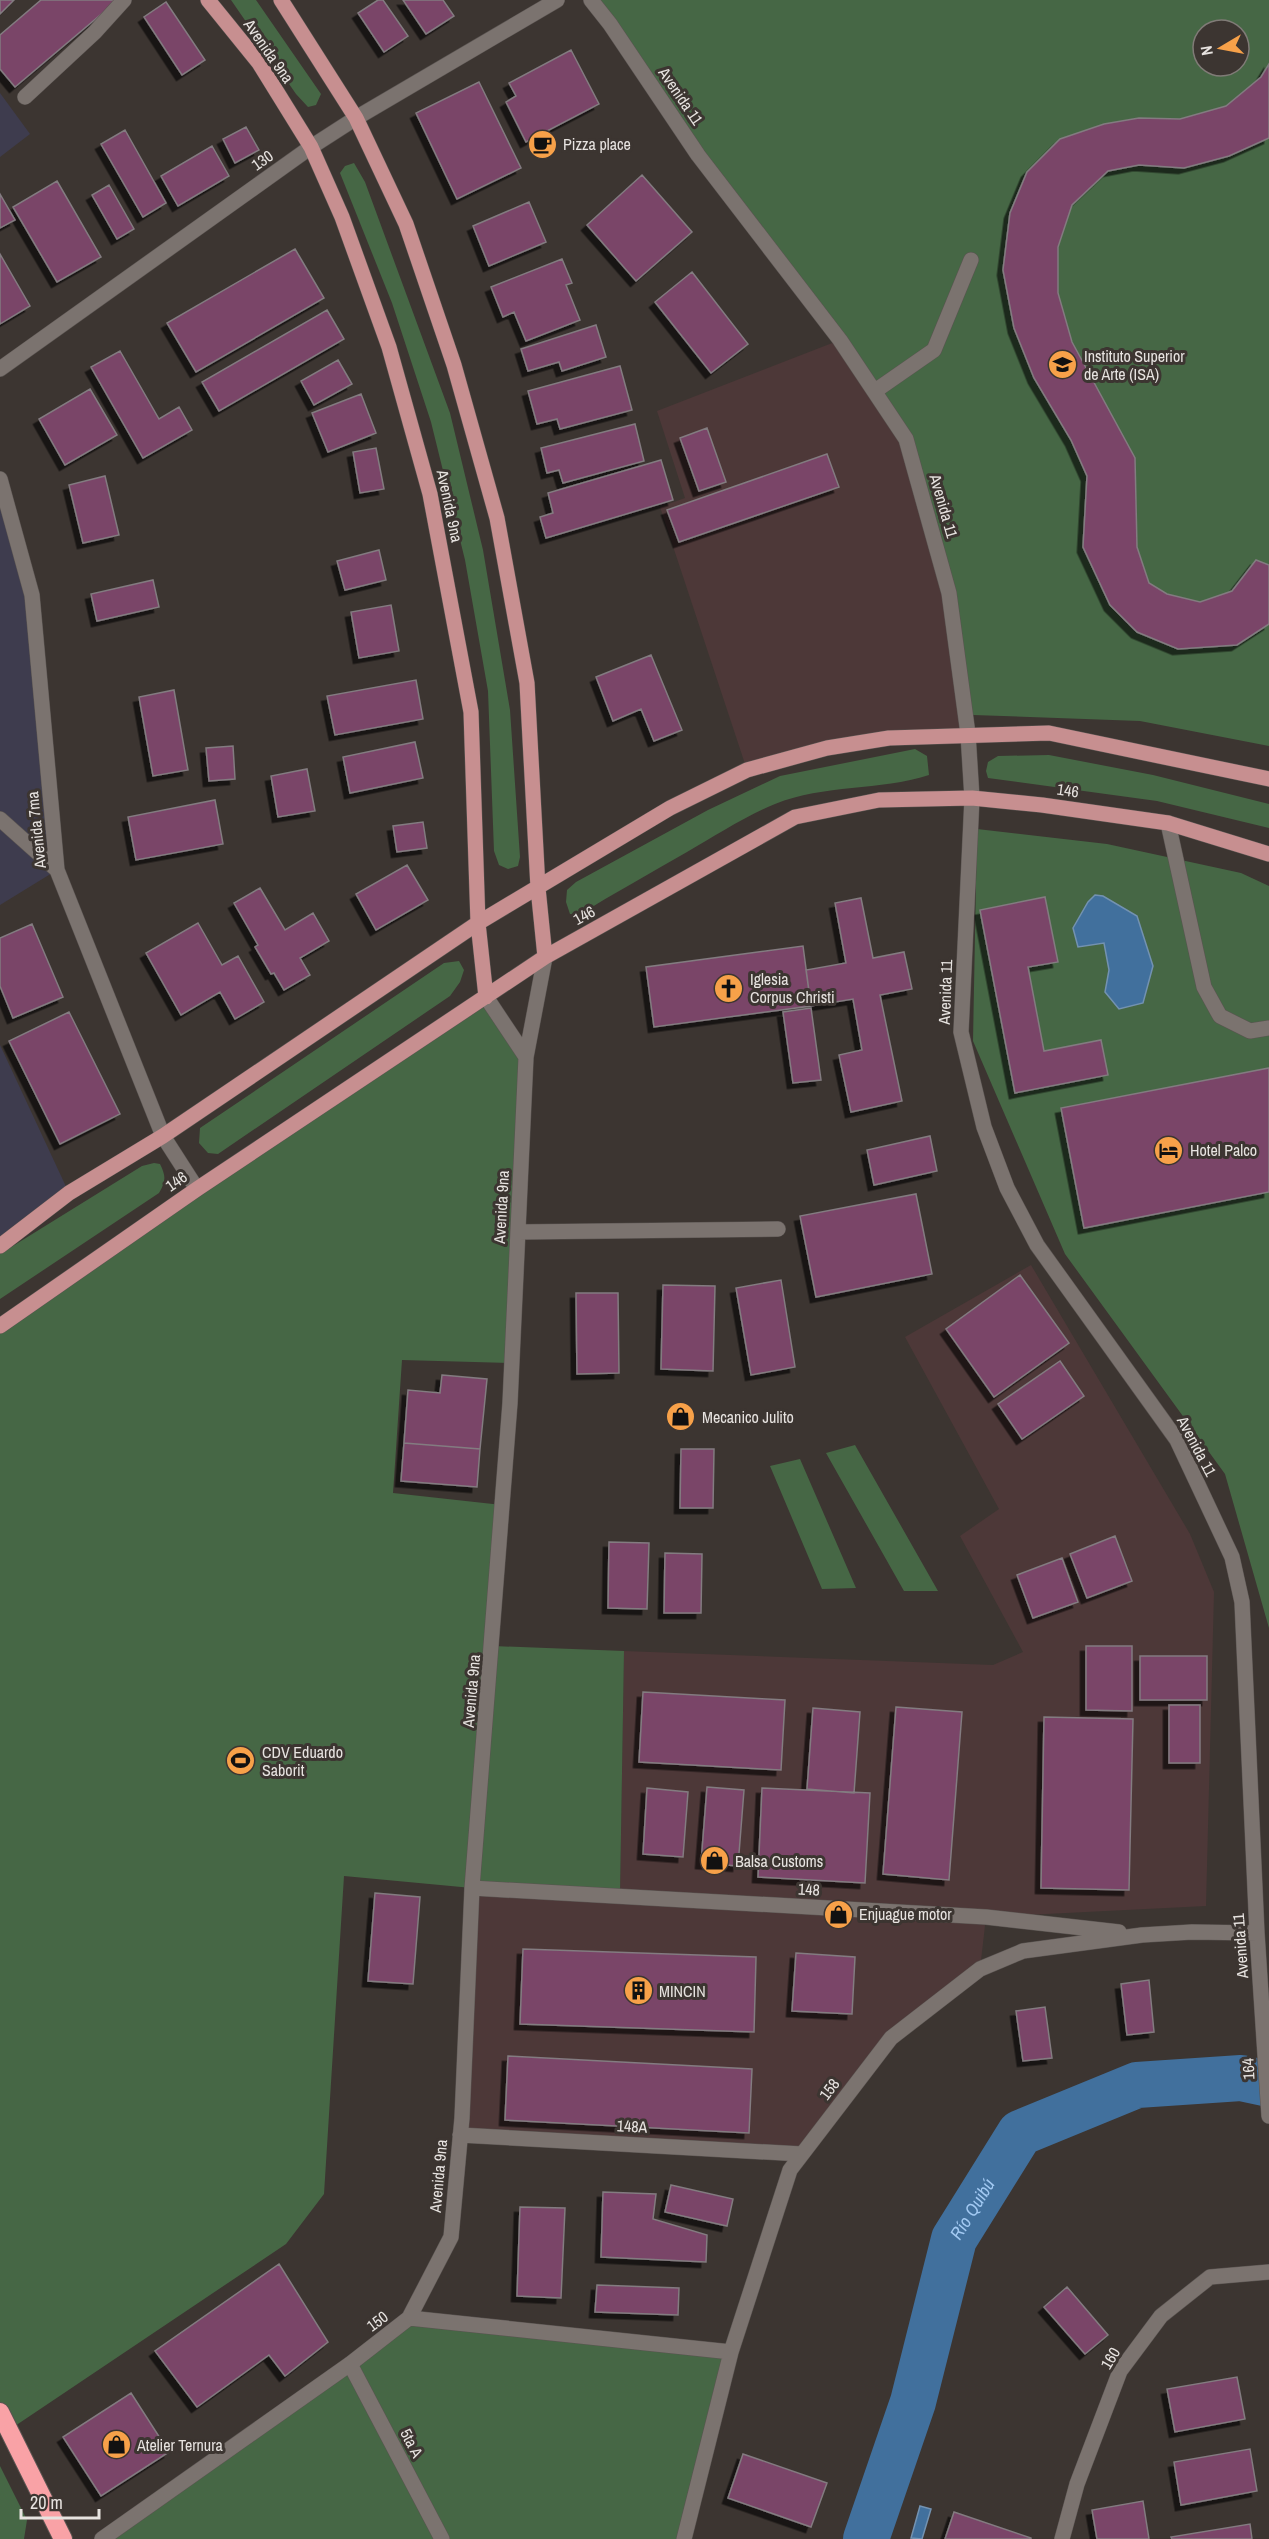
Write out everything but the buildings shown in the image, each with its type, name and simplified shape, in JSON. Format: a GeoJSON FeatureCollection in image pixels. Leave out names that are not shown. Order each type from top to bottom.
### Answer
{"type":"FeatureCollection","features":[{"type":"Feature","properties":{"kind":"highway"},"geometry":{"type":"LineString","coordinates":[[0,2412],[63,2539]]}},
{"type":"Feature","properties":{"kind":"main road","name":"Avenida 9na"},"geometry":{"type":"LineString","coordinates":[[208,0],[259,63],[311,147],[342,217],[389,347],[430,494],[471,712],[478,923],[486,997]]}},
{"type":"Feature","properties":{"kind":"main road","name":"Avenida 9na"},"geometry":{"type":"LineString","coordinates":[[281,0],[356,118],[406,224],[454,365],[497,518],[527,683],[538,888],[545,957]]}},
{"type":"Feature","properties":{"kind":"main road"},"geometry":{"type":"LineString","coordinates":[[0,1246],[69,1193],[163,1136],[478,923],[670,808],[747,770],[827,748],[878,740],[968,734],[1049,733],[1269,779]]}},
{"type":"Feature","properties":{"kind":"main road","name":"146"},"geometry":{"type":"LineString","coordinates":[[0,1326],[196,1188],[545,957],[795,817],[879,800],[972,798],[1042,805],[1168,823],[1269,854]]}},
{"type":"Feature","properties":{"kind":"street"},"geometry":{"type":"LineString","coordinates":[[25,97],[95,32],[124,0]]}},
{"type":"Feature","properties":{"kind":"street","name":"130"},"geometry":{"type":"LineString","coordinates":[[0,369],[311,147],[356,118],[557,0]]}},
{"type":"Feature","properties":{"kind":"street","name":"Avenida 11"},"geometry":{"type":"LineString","coordinates":[[591,0],[610,24],[698,155],[840,340],[906,439],[950,593],[968,734],[972,798],[961,1032],[982,1116],[1007,1188],[1037,1245],[1177,1440],[1232,1557],[1242,1602],[1263,2020]]}},
{"type":"Feature","properties":{"kind":"street"},"geometry":{"type":"LineString","coordinates":[[874,391],[934,350],[971,260]]}},
{"type":"Feature","properties":{"kind":"street","name":"Avenida 7ma"},"geometry":{"type":"LineString","coordinates":[[0,479],[32,595],[57,870],[163,1136],[196,1188]]}},
{"type":"Feature","properties":{"kind":"street"},"geometry":{"type":"LineString","coordinates":[[0,819],[57,870]]}},
{"type":"Feature","properties":{"kind":"street"},"geometry":{"type":"LineString","coordinates":[[1168,823],[1204,987],[1220,1016],[1250,1031],[1269,1028]]}},
{"type":"Feature","properties":{"kind":"street","name":"Avenida 9na"},"geometry":{"type":"LineString","coordinates":[[410,2318],[451,2237],[460,2135],[472,1888],[510,1402],[526,1057],[545,957]]}},
{"type":"Feature","properties":{"kind":"street","name":"Avenida 9na"},"geometry":{"type":"LineString","coordinates":[[486,997],[526,1057]]}},
{"type":"Feature","properties":{"kind":"street"},"geometry":{"type":"LineString","coordinates":[[518,1232],[777,1229]]}},
{"type":"Feature","properties":{"kind":"street","name":"148"},"geometry":{"type":"LineString","coordinates":[[472,1888],[986,1917],[1142,1935]]}},
{"type":"Feature","properties":{"kind":"street","name":"158"},"geometry":{"type":"LineString","coordinates":[[684,2539],[731,2352],[790,2170],[891,2038],[980,1969],[1023,1951],[1142,1935],[1192,1932],[1257,1933]]}},
{"type":"Feature","properties":{"kind":"street","name":"164"},"geometry":{"type":"LineString","coordinates":[[1263,2020],[1269,2116]]}},
{"type":"Feature","properties":{"kind":"street","name":"148A"},"geometry":{"type":"LineString","coordinates":[[460,2135],[802,2154]]}},
{"type":"Feature","properties":{"kind":"street","name":"160"},"geometry":{"type":"LineString","coordinates":[[1062,2539],[1077,2484],[1120,2371],[1161,2316],[1210,2277],[1269,2272]]}},
{"type":"Feature","properties":{"kind":"street","name":"150"},"geometry":{"type":"LineString","coordinates":[[102,2539],[350,2364],[410,2318],[731,2352]]}},
{"type":"Feature","properties":{"kind":"street","name":"5ta A"},"geometry":{"type":"LineString","coordinates":[[350,2364],[442,2539]]}},
{"type":"Feature","properties":{"kind":"shaded area"},"geometry":{"type":"Polygon","coordinates":[[[0,93],[30,134],[0,157],[0,93]]]}},
{"type":"Feature","properties":{"kind":"shaded area"},"geometry":{"type":"Polygon","coordinates":[[[840,340],[906,439],[949,593],[968,734],[889,738],[747,770],[660,507],[685,498],[657,411],[840,340]]]}},
{"type":"Feature","properties":{"kind":"shaded area"},"geometry":{"type":"Polygon","coordinates":[[[0,479],[32,595],[57,870],[0,905],[0,479]]]}},
{"type":"Feature","properties":{"kind":"shaded area"},"geometry":{"type":"Polygon","coordinates":[[[0,1045],[69,1193],[0,1246],[0,1045]]]}},
{"type":"Feature","properties":{"kind":"shaded area"},"geometry":{"type":"Polygon","coordinates":[[[1031,1265],[1190,1534],[1214,1592],[1206,1906],[986,1917],[980,1969],[891,2038],[802,2154],[460,2135],[472,1888],[620,1896],[624,1651],[993,1665],[1023,1652],[960,1536],[999,1509],[905,1337],[1031,1265]]]}},
{"type":"Feature","properties":{"kind":"green space"},"geometry":{"type":"Polygon","coordinates":[[[231,0],[256,0],[321,94],[316,105],[308,107],[296,94],[231,0]]]}},
{"type":"Feature","properties":{"kind":"green space","name":"Instituto Superior de Arte (ISA)"},"geometry":{"type":"Polygon","coordinates":[[[591,0],[1269,0],[1269,746],[1140,721],[973,715],[906,439],[591,0]]]}},
{"type":"Feature","properties":{"kind":"green space"},"geometry":{"type":"Polygon","coordinates":[[[354,163],[365,182],[450,413],[483,550],[510,710],[520,857],[518,866],[508,869],[499,865],[494,851],[488,691],[465,560],[431,422],[392,303],[340,173],[345,166],[354,163]]]}},
{"type":"Feature","properties":{"kind":"green space"},"geometry":{"type":"Polygon","coordinates":[[[915,749],[927,756],[929,775],[891,783],[813,793],[775,804],[730,826],[579,915],[570,914],[566,902],[567,890],[576,882],[708,810],[780,776],[915,749]]]}},
{"type":"Feature","properties":{"kind":"green space"},"geometry":{"type":"Polygon","coordinates":[[[1049,755],[1153,775],[1269,804],[1269,828],[1157,801],[988,778],[986,771],[988,762],[998,756],[1049,755]]]}},
{"type":"Feature","properties":{"kind":"green space"},"geometry":{"type":"Polygon","coordinates":[[[977,829],[1107,844],[1241,873],[1269,886],[1269,1628],[1225,1474],[1065,1254],[973,1041],[977,829]]]}},
{"type":"Feature","properties":{"kind":"green space"},"geometry":{"type":"Polygon","coordinates":[[[459,961],[464,970],[460,982],[450,996],[218,1154],[208,1153],[199,1143],[200,1128],[444,963],[459,961]]]}},
{"type":"Feature","properties":{"kind":"green space","name":"CDV Eduardo Saborit"},"geometry":{"type":"Polygon","coordinates":[[[486,997],[526,1057],[512,1363],[402,1360],[393,1493],[502,1505],[493,1646],[624,1651],[620,1896],[472,1888],[344,1876],[324,2194],[286,2244],[9,2430],[0,2412],[0,1326],[486,997]]]}},
{"type":"Feature","properties":{"kind":"green space"},"geometry":{"type":"Polygon","coordinates":[[[160,1164],[164,1175],[164,1182],[159,1193],[0,1299],[0,1254],[142,1166],[160,1164]]]}},
{"type":"Feature","properties":{"kind":"green space"},"geometry":{"type":"Polygon","coordinates":[[[855,1445],[938,1591],[904,1591],[826,1453],[855,1445]]]}},
{"type":"Feature","properties":{"kind":"green space"},"geometry":{"type":"Polygon","coordinates":[[[800,1459],[856,1588],[822,1589],[770,1466],[800,1459]]]}},
{"type":"Feature","properties":{"kind":"green space"},"geometry":{"type":"Polygon","coordinates":[[[409,2318],[731,2352],[684,2539],[102,2539],[409,2318]]]}},
{"type":"Feature","properties":{"kind":"green space"},"geometry":{"type":"Polygon","coordinates":[[[0,2466],[27,2520],[24,2539],[0,2539],[0,2466]]]}},
{"type":"Feature","properties":{"kind":"water"},"geometry":{"type":"Polygon","coordinates":[[[1095,895],[1103,896],[1137,916],[1153,966],[1143,1003],[1119,1009],[1105,992],[1109,970],[1104,943],[1078,947],[1073,928],[1088,902],[1095,895]]]}},
{"type":"Feature","properties":{"kind":"water"},"geometry":{"type":"Polygon","coordinates":[[[920,2506],[931,2509],[922,2539],[911,2538],[920,2506]]]}},
{"type":"Feature","properties":{"kind":"waterway","name":"Río Quibú"},"geometry":{"type":"LineString","coordinates":[[866,2539],[913,2402],[954,2239],[1020,2133],[1137,2085],[1241,2078],[1269,2084]]}},
{"type":"Feature","properties":{"kind":"place","name":"Pizza place"},"geometry":{"type":"Point","coordinates":[542,144]}},
{"type":"Feature","properties":{"kind":"place","name":"Instituto Superior de Arte (ISA)"},"geometry":{"type":"Point","coordinates":[1063,365]}},
{"type":"Feature","properties":{"kind":"place","name":"Iglesia Corpus Christi"},"geometry":{"type":"Point","coordinates":[729,988]}},
{"type":"Feature","properties":{"kind":"place","name":"Hotel Palco"},"geometry":{"type":"Point","coordinates":[1169,1150]}},
{"type":"Feature","properties":{"kind":"place","name":"Mecanico Julito"},"geometry":{"type":"Point","coordinates":[681,1417]}},
{"type":"Feature","properties":{"kind":"place","name":"CDV Eduardo Saborit"},"geometry":{"type":"Point","coordinates":[241,1761]}},
{"type":"Feature","properties":{"kind":"place","name":"Balsa Customs"},"geometry":{"type":"Point","coordinates":[714,1861]}},
{"type":"Feature","properties":{"kind":"place","name":"Enjuague motor"},"geometry":{"type":"Point","coordinates":[838,1914]}},
{"type":"Feature","properties":{"kind":"place","name":"MINCIN"},"geometry":{"type":"Point","coordinates":[638,1991]}},
{"type":"Feature","properties":{"kind":"place","name":"Atelier Ternura"},"geometry":{"type":"Point","coordinates":[116,2445]}}]}
